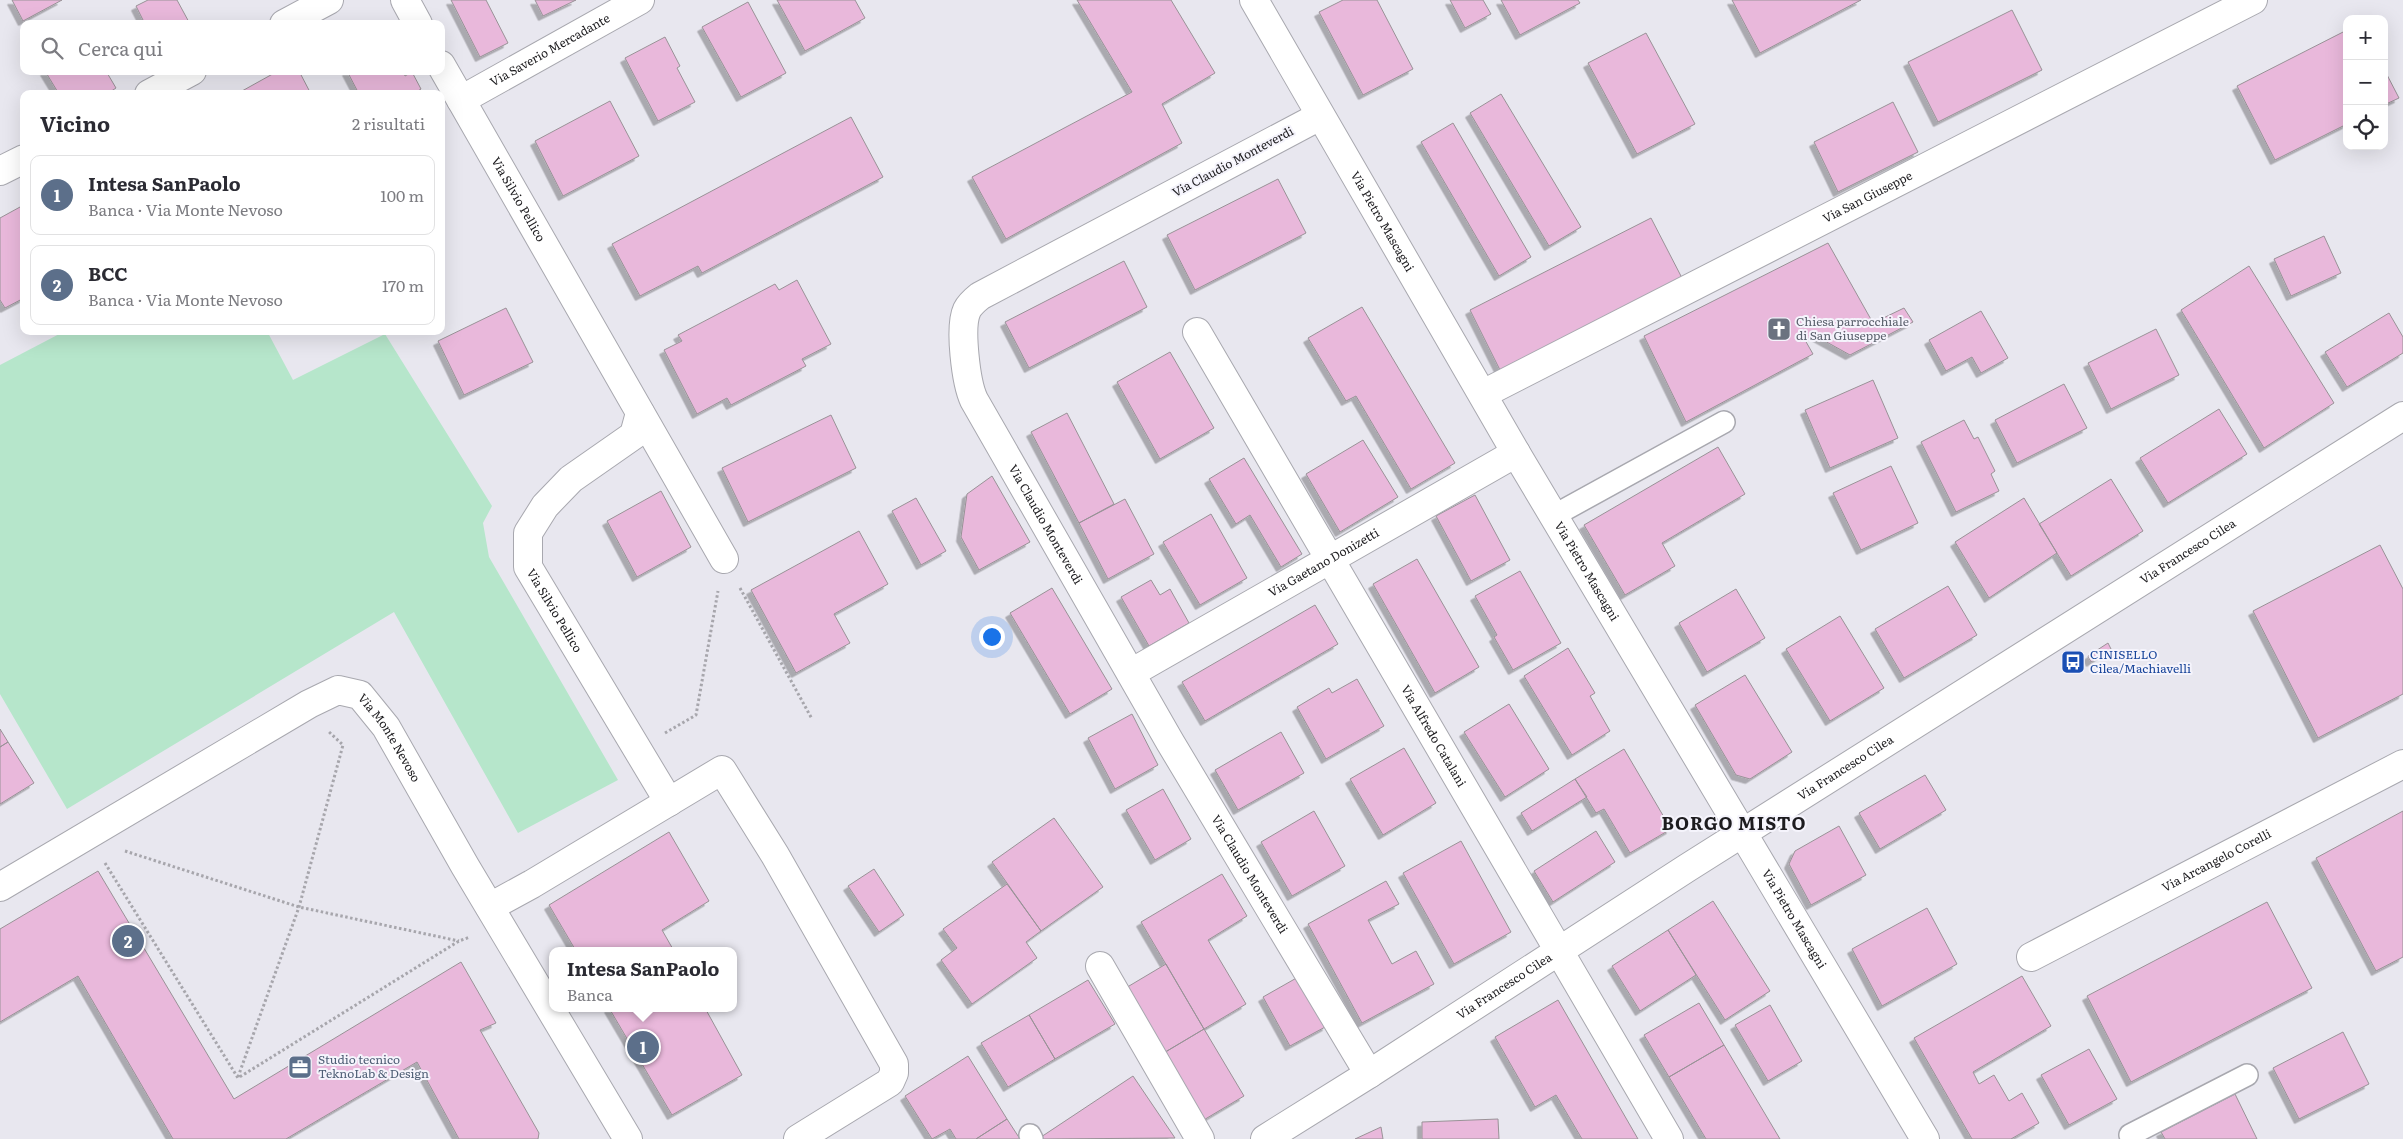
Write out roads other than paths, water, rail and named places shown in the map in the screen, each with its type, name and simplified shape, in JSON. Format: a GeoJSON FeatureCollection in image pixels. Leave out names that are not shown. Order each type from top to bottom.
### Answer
{"type":"FeatureCollection","features":[{"type":"Feature","properties":{"kind":"street"},"geometry":{"type":"LineString","coordinates":[[292,20],[330,0]]}},
{"type":"Feature","properties":{"kind":"street"},"geometry":{"type":"LineString","coordinates":[[405,0],[416,20]]}},
{"type":"Feature","properties":{"kind":"street","name":"Via Saverio Mercadante"},"geometry":{"type":"LineString","coordinates":[[461,100],[640,0]]}},
{"type":"Feature","properties":{"kind":"street","name":"Via San Giuseppe"},"geometry":{"type":"LineString","coordinates":[[1483,394],[2253,0]]}},
{"type":"Feature","properties":{"kind":"street","name":"Via Pietro Mascagni"},"geometry":{"type":"LineString","coordinates":[[1261,3],[1320,116],[1516,452],[1925,1139]]}},
{"type":"Feature","properties":{"kind":"street","name":"Via Silvio Pellico"},"geometry":{"type":"LineString","coordinates":[[445,72],[724,558]]}},
{"type":"Feature","properties":{"kind":"street"},"geometry":{"type":"LineString","coordinates":[[156,90],[185,75]]}},
{"type":"Feature","properties":{"kind":"street","name":"Via Claudio Monteverdi"},"geometry":{"type":"LineString","coordinates":[[1320,116],[999,286],[972,303],[964,320],[966,379],[969,388],[1131,673],[1369,1074]]}},
{"type":"Feature","properties":{"kind":"street"},"geometry":{"type":"LineString","coordinates":[[0,171],[20,161]]}},
{"type":"Feature","properties":{"kind":"street","name":"Via Alfredo Catalani"},"geometry":{"type":"LineString","coordinates":[[1197,332],[1669,1139]]}},
{"type":"Feature","properties":{"kind":"street","name":"Via Silvio Pellico"},"geometry":{"type":"LineString","coordinates":[[640,413],[634,435],[571,479],[545,506],[528,533],[528,567],[669,802]]}},
{"type":"Feature","properties":{"kind":"street","name":"Via Francesco Cilea"},"geometry":{"type":"LineString","coordinates":[[1265,1139],[1742,834],[2403,416]]}},
{"type":"Feature","properties":{"kind":"street","name":"Via Gaetano Donizetti"},"geometry":{"type":"LineString","coordinates":[[1131,673],[1516,452]]}},
{"type":"Feature","properties":{"kind":"street","name":"Via Monte Nevoso"},"geometry":{"type":"LineString","coordinates":[[0,887],[309,704],[338,690],[360,695],[386,727],[549,1006]]}},
{"type":"Feature","properties":{"kind":"street","name":"Via Arcangelo Corelli"},"geometry":{"type":"LineString","coordinates":[[2031,958],[2403,764]]}},
{"type":"Feature","properties":{"kind":"street"},"geometry":{"type":"LineString","coordinates":[[496,917],[669,802],[722,770],[775,855],[894,1064],[894,1073],[890,1082],[798,1139]]}},
{"type":"Feature","properties":{"kind":"street"},"geometry":{"type":"LineString","coordinates":[[1100,966],[1200,1139]]}},
{"type":"Feature","properties":{"kind":"street","name":"Via Monte Nevoso"},"geometry":{"type":"LineString","coordinates":[[552,1012],[628,1139]]}},
{"type":"Feature","properties":{"kind":"lane"},"geometry":{"type":"LineString","coordinates":[[1555,515],[1724,422]]}},
{"type":"Feature","properties":{"kind":"lane"},"geometry":{"type":"LineString","coordinates":[[2132,1139],[2130,1135],[2247,1075]]}},
{"type":"Feature","properties":{"kind":"place","name":"Chiesa parrocchiale di San Giuseppe"},"geometry":{"type":"Point","coordinates":[1779,329]}},
{"type":"Feature","properties":{"kind":"place","name":"CINISELLO Cilea/Machiavelli"},"geometry":{"type":"Point","coordinates":[2073,662]}},
{"type":"Feature","properties":{"kind":"place","name":"BCC"},"geometry":{"type":"Point","coordinates":[128,941]}},
{"type":"Feature","properties":{"kind":"place","name":"Intesa SanPaolo"},"geometry":{"type":"Point","coordinates":[643,1047]}},
{"type":"Feature","properties":{"kind":"place","name":"Studio tecnico TeknoLab & Design"},"geometry":{"type":"Point","coordinates":[300,1067]}},
{"type":"Feature","properties":{"kind":"district","name":"BORGO MISTO"},"geometry":{"type":"Point","coordinates":[1734,824]}}]}
